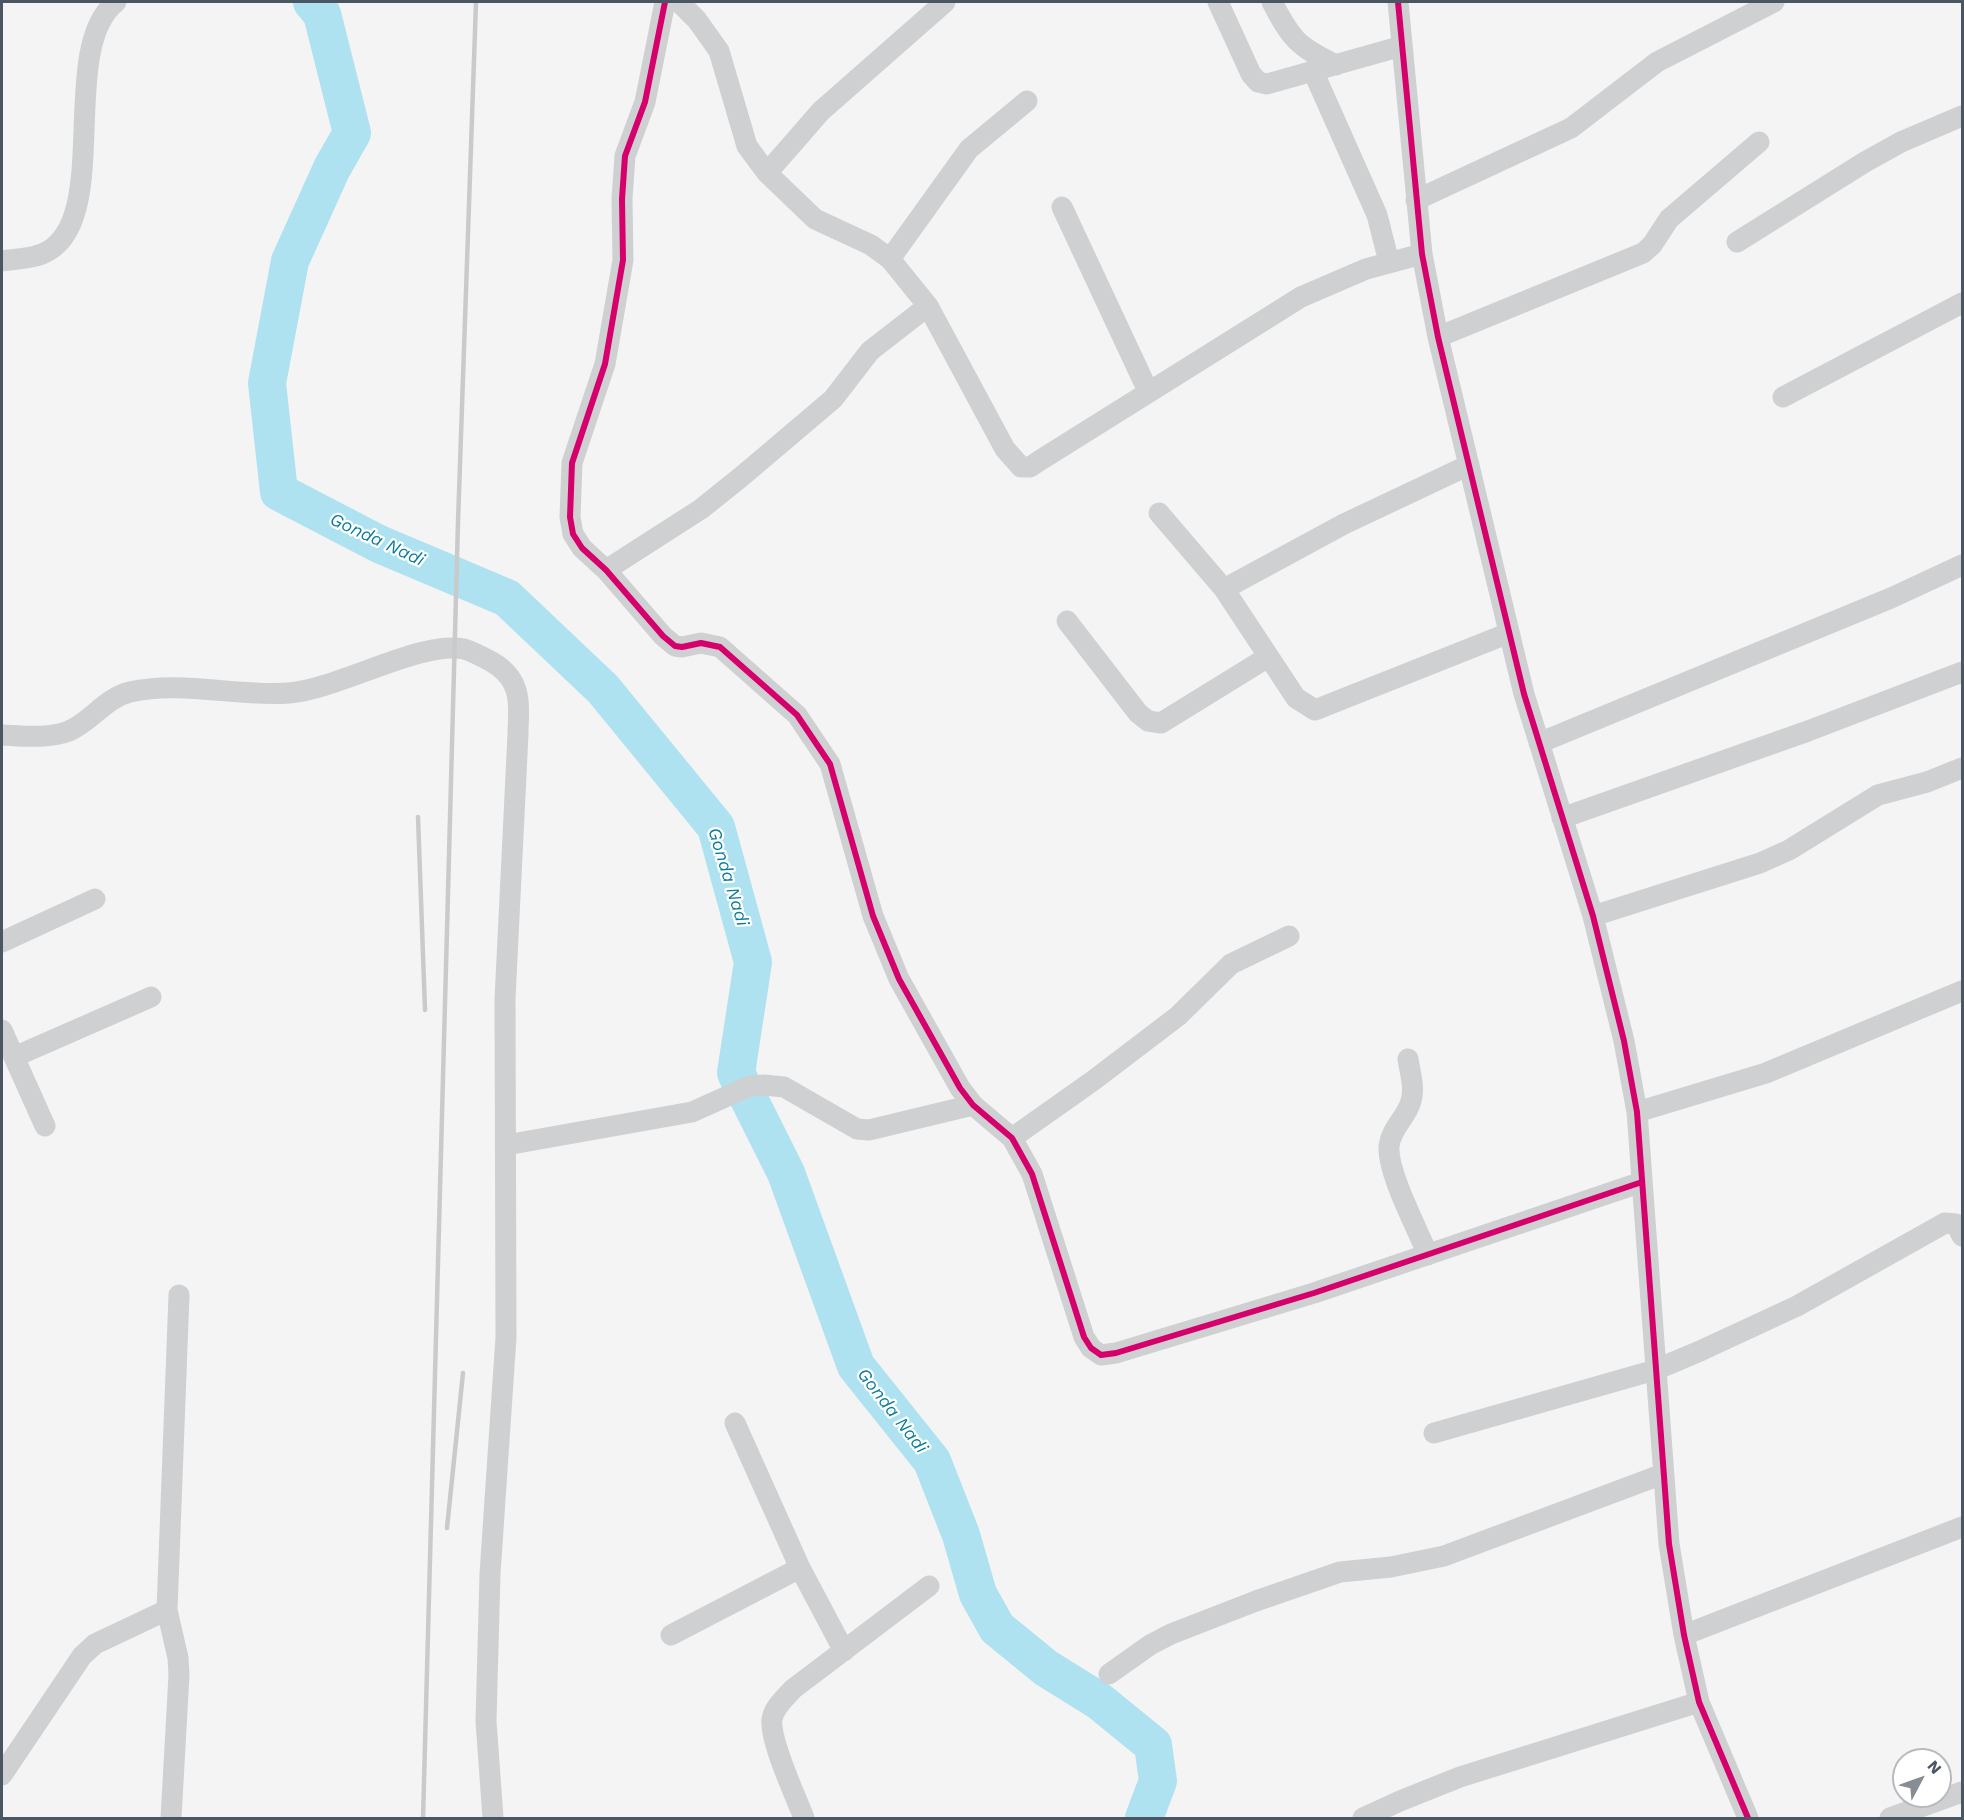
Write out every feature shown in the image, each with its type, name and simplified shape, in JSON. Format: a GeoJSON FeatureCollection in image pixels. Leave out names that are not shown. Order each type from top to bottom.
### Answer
{"type":"FeatureCollection","features":[{"type":"Feature","properties":{"kind":"street"},"geometry":{"type":"LineString","coordinates":[[2,261],[42,254],[67,233],[78,196],[91,45],[99,20],[116,2]]}},
{"type":"Feature","properties":{"kind":"street"},"geometry":{"type":"LineString","coordinates":[[665,2],[645,102],[625,156],[622,199],[623,260],[605,364],[572,463],[570,517],[573,534],[582,548],[606,570],[663,636],[675,646],[682,647],[700,643],[720,647],[797,715],[818,744],[830,764],[873,916],[899,979],[960,1088],[973,1105],[1012,1138],[1032,1174],[1084,1337],[1091,1348],[1101,1355],[1116,1353],[1314,1293],[1642,1182]]}},
{"type":"Feature","properties":{"kind":"street"},"geometry":{"type":"LineString","coordinates":[[679,2],[697,20],[719,51],[747,146],[766,173],[815,219],[872,245],[890,260],[928,306],[1005,449],[1021,467],[1030,467],[1301,297],[1365,269],[1422,254]]}},
{"type":"Feature","properties":{"kind":"street"},"geometry":{"type":"LineString","coordinates":[[766,173],[821,111],[945,2]]}},
{"type":"Feature","properties":{"kind":"street"},"geometry":{"type":"LineString","coordinates":[[1218,2],[1251,74],[1258,82],[1267,84],[1402,46]]}},
{"type":"Feature","properties":{"kind":"street"},"geometry":{"type":"LineString","coordinates":[[1272,2],[1289,34],[1305,50],[1336,64]]}},
{"type":"Feature","properties":{"kind":"street"},"geometry":{"type":"LineString","coordinates":[[1398,2],[1422,254],[1438,337],[1509,633],[1539,743],[1593,916],[1624,1041],[1637,1113],[1669,1544],[1684,1635],[1699,1702],[1748,1818]]}},
{"type":"Feature","properties":{"kind":"street"},"geometry":{"type":"LineString","coordinates":[[1416,200],[1572,128],[1657,62],[1774,2]]}},
{"type":"Feature","properties":{"kind":"street"},"geometry":{"type":"LineString","coordinates":[[1313,71],[1377,215],[1389,262]]}},
{"type":"Feature","properties":{"kind":"street"},"geometry":{"type":"LineString","coordinates":[[890,260],[969,149],[1027,101]]}},
{"type":"Feature","properties":{"kind":"street"},"geometry":{"type":"LineString","coordinates":[[1737,242],[1901,142],[1962,116]]}},
{"type":"Feature","properties":{"kind":"street"},"geometry":{"type":"LineString","coordinates":[[1438,337],[1643,253],[1652,245],[1669,219],[1759,142]]}},
{"type":"Feature","properties":{"kind":"street"},"geometry":{"type":"LineString","coordinates":[[1062,207],[1148,391]]}},
{"type":"Feature","properties":{"kind":"street"},"geometry":{"type":"LineString","coordinates":[[1783,397],[1962,303]]}},
{"type":"Feature","properties":{"kind":"street"},"geometry":{"type":"LineString","coordinates":[[606,570],[701,509],[741,477],[833,399],[870,351],[928,306]]}},
{"type":"Feature","properties":{"kind":"street"},"geometry":{"type":"LineString","coordinates":[[1224,589],[1344,524],[1469,465]]}},
{"type":"Feature","properties":{"kind":"street"},"geometry":{"type":"LineString","coordinates":[[1159,513],[1224,589],[1296,698],[1315,710],[1509,633]]}},
{"type":"Feature","properties":{"kind":"street"},"geometry":{"type":"LineString","coordinates":[[1539,743],[1891,598],[1962,565]]}},
{"type":"Feature","properties":{"kind":"street"},"geometry":{"type":"LineString","coordinates":[[1067,621],[1138,713],[1148,721],[1161,723],[1268,657]]}},
{"type":"Feature","properties":{"kind":"street"},"geometry":{"type":"LineString","coordinates":[[2,735],[34,736],[69,730],[115,697],[160,687],[289,693],[356,677],[430,650],[462,649],[478,654],[498,666],[513,681],[518,695],[518,724],[505,999],[506,1337],[490,1574],[486,1710],[493,1818]]}},
{"type":"Feature","properties":{"kind":"street"},"geometry":{"type":"LineString","coordinates":[[1562,818],[1808,731],[1962,672]]}},
{"type":"Feature","properties":{"kind":"street"},"geometry":{"type":"LineString","coordinates":[[1593,916],[1760,862],[1789,850],[1878,795],[1927,782],[1962,768]]}},
{"type":"Feature","properties":{"kind":"street"},"geometry":{"type":"LineString","coordinates":[[2,942],[95,899]]}},
{"type":"Feature","properties":{"kind":"street"},"geometry":{"type":"LineString","coordinates":[[1012,1138],[1094,1080],[1178,1016],[1232,964],[1289,936]]}},
{"type":"Feature","properties":{"kind":"street"},"geometry":{"type":"LineString","coordinates":[[1637,1113],[1766,1073],[1962,992]]}},
{"type":"Feature","properties":{"kind":"street"},"geometry":{"type":"LineString","coordinates":[[14,1057],[151,997]]}},
{"type":"Feature","properties":{"kind":"street"},"geometry":{"type":"LineString","coordinates":[[2,1030],[45,1126]]}},
{"type":"Feature","properties":{"kind":"street"},"geometry":{"type":"LineString","coordinates":[[1408,1059],[1413,1087],[1411,1102],[1392,1134],[1389,1147],[1391,1164],[1428,1255]]}},
{"type":"Feature","properties":{"kind":"street"},"geometry":{"type":"LineString","coordinates":[[506,1144],[692,1113],[750,1086],[784,1087],[857,1129],[869,1130],[973,1105]]}},
{"type":"Feature","properties":{"kind":"street"},"geometry":{"type":"LineString","coordinates":[[1434,1433],[1655,1370],[1797,1306],[1945,1223],[1956,1224],[1962,1236]]}},
{"type":"Feature","properties":{"kind":"street"},"geometry":{"type":"LineString","coordinates":[[171,1818],[179,1675],[178,1658],[167,1610],[179,1295]]}},
{"type":"Feature","properties":{"kind":"street"},"geometry":{"type":"LineString","coordinates":[[735,1423],[800,1568],[844,1651]]}},
{"type":"Feature","properties":{"kind":"street"},"geometry":{"type":"LineString","coordinates":[[1109,1674],[1150,1645],[1171,1634],[1256,1601],[1340,1572],[1391,1567],[1444,1556],[1663,1474]]}},
{"type":"Feature","properties":{"kind":"street"},"geometry":{"type":"LineString","coordinates":[[1684,1635],[1962,1527]]}},
{"type":"Feature","properties":{"kind":"street"},"geometry":{"type":"LineString","coordinates":[[671,1635],[800,1568]]}},
{"type":"Feature","properties":{"kind":"street"},"geometry":{"type":"LineString","coordinates":[[804,1818],[774,1737],[772,1720],[776,1707],[793,1689],[929,1586]]}},
{"type":"Feature","properties":{"kind":"street"},"geometry":{"type":"LineString","coordinates":[[2,1775],[82,1656],[95,1644],[167,1610]]}},
{"type":"Feature","properties":{"kind":"street"},"geometry":{"type":"LineString","coordinates":[[1363,1818],[1460,1777],[1699,1702]]}},
{"type":"Feature","properties":{"kind":"street"},"geometry":{"type":"LineString","coordinates":[[1890,1818],[1962,1792]]}},
{"type":"Feature","properties":{"kind":"waterway","name":"Gonda Nadi"},"geometry":{"type":"LineString","coordinates":[[312,2],[322,14],[352,133],[332,168],[290,261],[267,383],[279,492],[379,544],[507,598],[603,689],[716,827],[753,962],[736,1073],[786,1173],[856,1366],[932,1461],[961,1535],[978,1594],[997,1628],[1046,1668],[1099,1701],[1153,1745],[1158,1781],[1144,1818]]}},
{"type":"Feature","properties":{"kind":"railway"},"geometry":{"type":"LineString","coordinates":[[423,1818],[458,522],[476,2]]}},
{"type":"Feature","properties":{"kind":"railway"},"geometry":{"type":"LineString","coordinates":[[418,817],[425,1010]]}},
{"type":"Feature","properties":{"kind":"railway"},"geometry":{"type":"LineString","coordinates":[[447,1528],[463,1373]]}},
{"type":"Feature","properties":{"kind":"cycle path"},"geometry":{"type":"LineString","coordinates":[[665,2],[645,102],[625,156],[622,199],[623,260],[605,364],[572,463],[570,517],[573,534],[582,548],[606,570],[663,636],[675,646],[701,643],[720,647],[797,715],[830,764],[873,916],[899,979],[960,1088],[973,1105],[1012,1138],[1032,1174],[1084,1337],[1091,1348],[1101,1355],[1116,1353],[1314,1293],[1642,1182]]}},
{"type":"Feature","properties":{"kind":"cycle path"},"geometry":{"type":"LineString","coordinates":[[1398,2],[1422,254],[1438,337],[1524,694],[1593,916],[1624,1041],[1637,1112],[1669,1544],[1684,1635],[1699,1702],[1748,1818]]}}]}
